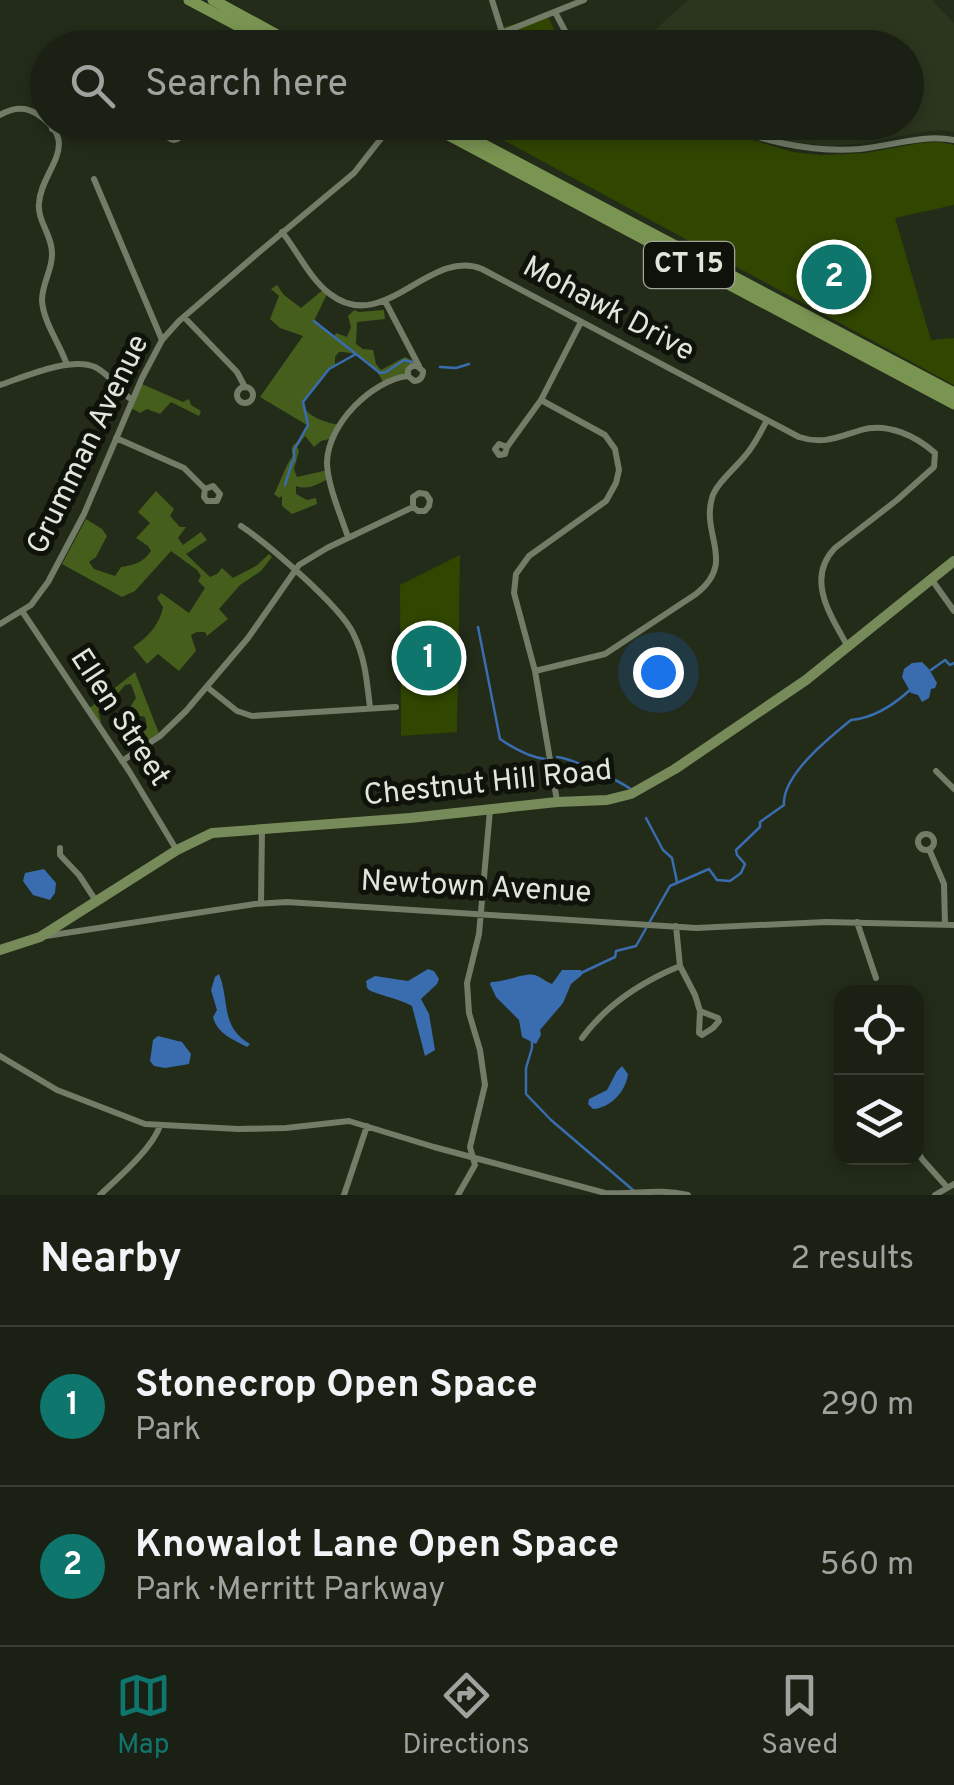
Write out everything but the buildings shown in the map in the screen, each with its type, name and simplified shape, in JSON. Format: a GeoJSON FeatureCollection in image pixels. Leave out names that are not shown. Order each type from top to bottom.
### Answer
{"type":"FeatureCollection","features":[{"type":"Feature","properties":{"kind":"highway"},"geometry":{"type":"LineString","coordinates":[[189,0],[246,30]]}},
{"type":"Feature","properties":{"kind":"highway"},"geometry":{"type":"LineString","coordinates":[[213,0],[268,30]]}},
{"type":"Feature","properties":{"kind":"highway","name":"CT 15"},"geometry":{"type":"LineString","coordinates":[[458,140],[954,404]]}},
{"type":"Feature","properties":{"kind":"highway","name":"CT 15"},"geometry":{"type":"LineString","coordinates":[[474,140],[954,394]]}},
{"type":"Feature","properties":{"kind":"main road","name":"Chestnut Hill Road"},"geometry":{"type":"LineString","coordinates":[[40,937],[177,850],[212,833],[607,800],[631,794],[731,732],[848,648],[954,562]]}},
{"type":"Feature","properties":{"kind":"main road","name":"Newtown Avenue"},"geometry":{"type":"LineString","coordinates":[[0,950],[40,937]]}},
{"type":"Feature","properties":{"kind":"street"},"geometry":{"type":"LineString","coordinates":[[492,0],[501,30]]}},
{"type":"Feature","properties":{"kind":"street"},"geometry":{"type":"LineString","coordinates":[[507,30],[584,0]]}},
{"type":"Feature","properties":{"kind":"street"},"geometry":{"type":"LineString","coordinates":[[555,12],[564,30]]}},
{"type":"Feature","properties":{"kind":"street"},"geometry":{"type":"LineString","coordinates":[[0,115],[30,111]]}},
{"type":"Feature","properties":{"kind":"street"},"geometry":{"type":"LineString","coordinates":[[924,139],[954,140]]}},
{"type":"Feature","properties":{"kind":"street"},"geometry":{"type":"LineString","coordinates":[[57,140],[58,158],[42,188],[38,208],[53,252],[42,302],[67,365]]}},
{"type":"Feature","properties":{"kind":"street","name":"Grumman Avenue"},"geometry":{"type":"LineString","coordinates":[[0,624],[35,600],[48,582],[162,340],[354,173],[380,140]]}},
{"type":"Feature","properties":{"kind":"street"},"geometry":{"type":"LineString","coordinates":[[765,140],[813,150],[865,148],[915,140]]}},
{"type":"Feature","properties":{"kind":"street"},"geometry":{"type":"LineString","coordinates":[[94,178],[162,340]]}},
{"type":"Feature","properties":{"kind":"street"},"geometry":{"type":"LineString","coordinates":[[282,232],[334,297],[354,304],[385,301],[423,374],[414,381],[408,376],[398,377],[361,399],[340,425],[329,449],[328,470],[348,537]]}},
{"type":"Feature","properties":{"kind":"street","name":"Mohawk Drive"},"geometry":{"type":"LineString","coordinates":[[385,301],[449,266],[468,264],[812,441],[826,442],[864,429],[888,428],[926,445],[935,453],[934,467],[929,473],[835,548],[824,562],[820,574],[822,595],[848,648]]}},
{"type":"Feature","properties":{"kind":"street"},"geometry":{"type":"LineString","coordinates":[[184,317],[237,372],[245,387]]}},
{"type":"Feature","properties":{"kind":"street"},"geometry":{"type":"LineString","coordinates":[[507,447],[541,400],[581,322]]}},
{"type":"Feature","properties":{"kind":"street"},"geometry":{"type":"LineString","coordinates":[[0,385],[79,364],[95,367],[132,400]]}},
{"type":"Feature","properties":{"kind":"street"},"geometry":{"type":"LineString","coordinates":[[541,400],[605,435],[614,449],[619,470],[606,501],[529,556],[516,574],[515,601],[535,672],[557,802]]}},
{"type":"Feature","properties":{"kind":"street"},"geometry":{"type":"LineString","coordinates":[[535,672],[605,654],[710,582],[716,562],[712,497],[752,448],[767,420]]}},
{"type":"Feature","properties":{"kind":"street"},"geometry":{"type":"LineString","coordinates":[[116,438],[184,468],[206,489]]}},
{"type":"Feature","properties":{"kind":"street"},"geometry":{"type":"LineString","coordinates":[[122,761],[174,724],[254,630],[294,570],[317,553],[413,507]]}},
{"type":"Feature","properties":{"kind":"street"},"geometry":{"type":"LineString","coordinates":[[240,526],[294,570],[353,632],[365,666],[370,708]]}},
{"type":"Feature","properties":{"kind":"street"},"geometry":{"type":"LineString","coordinates":[[932,580],[954,611]]}},
{"type":"Feature","properties":{"kind":"street","name":"Ellen Street"},"geometry":{"type":"LineString","coordinates":[[22,611],[177,850]]}},
{"type":"Feature","properties":{"kind":"street"},"geometry":{"type":"LineString","coordinates":[[207,687],[237,711],[252,716],[396,707]]}},
{"type":"Feature","properties":{"kind":"street"},"geometry":{"type":"LineString","coordinates":[[936,771],[954,789]]}},
{"type":"Feature","properties":{"kind":"street"},"geometry":{"type":"LineString","coordinates":[[458,1195],[474,1168],[470,1148],[485,1086],[469,1013],[467,982],[479,934],[490,810]]}},
{"type":"Feature","properties":{"kind":"street"},"geometry":{"type":"LineString","coordinates":[[261,903],[262,828]]}},
{"type":"Feature","properties":{"kind":"street"},"geometry":{"type":"LineString","coordinates":[[60,848],[60,856],[79,874],[96,901]]}},
{"type":"Feature","properties":{"kind":"street"},"geometry":{"type":"LineString","coordinates":[[929,850],[944,884],[950,925]]}},
{"type":"Feature","properties":{"kind":"street","name":"Newtown Avenue"},"geometry":{"type":"LineString","coordinates":[[40,937],[287,902],[719,928],[857,922],[950,925]]}},
{"type":"Feature","properties":{"kind":"street"},"geometry":{"type":"LineString","coordinates":[[857,922],[876,978]]}},
{"type":"Feature","properties":{"kind":"street"},"geometry":{"type":"LineString","coordinates":[[676,926],[680,966],[700,1011]]}},
{"type":"Feature","properties":{"kind":"street"},"geometry":{"type":"LineString","coordinates":[[582,1038],[628,993],[680,966]]}},
{"type":"Feature","properties":{"kind":"street"},"geometry":{"type":"LineString","coordinates":[[0,1056],[57,1090],[145,1124],[269,1128],[344,1121],[605,1194],[667,1191],[688,1195]]}},
{"type":"Feature","properties":{"kind":"street"},"geometry":{"type":"LineString","coordinates":[[145,1124],[147,1145]]}},
{"type":"Feature","properties":{"kind":"street"},"geometry":{"type":"LineString","coordinates":[[100,1195],[159,1132],[160,1126]]}},
{"type":"Feature","properties":{"kind":"street"},"geometry":{"type":"LineString","coordinates":[[344,1195],[367,1126]]}},
{"type":"Feature","properties":{"kind":"street"},"geometry":{"type":"LineString","coordinates":[[924,1161],[951,1186],[935,1195]]}},
{"type":"Feature","properties":{"kind":"shaded area"},"geometry":{"type":"Polygon","coordinates":[[[688,0],[932,0],[954,23],[954,132],[924,132],[924,30],[655,30],[688,0]]]}},
{"type":"Feature","properties":{"kind":"shaded area"},"geometry":{"type":"Polygon","coordinates":[[[784,140],[881,140],[830,146],[784,140]]]}},
{"type":"Feature","properties":{"kind":"green space"},"geometry":{"type":"Polygon","coordinates":[[[547,15],[554,30],[493,30],[547,15]]]}},
{"type":"Feature","properties":{"kind":"green space"},"geometry":{"type":"Polygon","coordinates":[[[503,140],[753,140],[793,152],[821,155],[865,153],[921,143],[954,145],[954,205],[895,218],[931,340],[954,338],[954,385],[503,140]]]}},
{"type":"Feature","properties":{"kind":"green space"},"geometry":{"type":"Polygon","coordinates":[[[277,285],[301,308],[324,289],[328,292],[314,321],[334,337],[336,333],[347,337],[351,327],[348,316],[354,310],[384,310],[385,319],[357,322],[356,344],[373,350],[381,370],[405,357],[413,361],[416,357],[409,371],[384,384],[377,371],[361,357],[339,352],[335,357],[335,367],[329,369],[302,404],[313,416],[340,425],[333,438],[314,447],[305,436],[297,447],[294,469],[297,477],[328,470],[330,478],[310,487],[296,486],[296,494],[307,500],[316,498],[317,504],[292,514],[282,506],[282,496],[274,494],[293,456],[293,446],[307,425],[260,397],[303,336],[280,328],[270,319],[279,296],[271,289],[277,285]]]}},
{"type":"Feature","properties":{"kind":"green space"},"geometry":{"type":"Polygon","coordinates":[[[142,384],[183,402],[189,399],[201,411],[199,416],[171,402],[160,414],[147,409],[140,413],[129,407],[142,384]]]}},
{"type":"Feature","properties":{"kind":"green space"},"geometry":{"type":"Polygon","coordinates":[[[156,491],[174,509],[170,516],[180,527],[186,527],[178,538],[183,545],[201,532],[207,540],[186,554],[210,577],[222,568],[233,578],[269,554],[272,557],[219,609],[228,619],[207,636],[205,632],[191,635],[196,651],[179,671],[158,654],[147,664],[133,647],[159,619],[163,607],[157,598],[161,593],[189,613],[205,588],[198,581],[201,576],[197,570],[171,551],[135,591],[122,597],[62,564],[86,519],[107,536],[89,562],[94,569],[115,576],[121,567],[145,558],[151,551],[136,538],[150,523],[138,512],[156,491]]]}},
{"type":"Feature","properties":{"kind":"green space"},"geometry":{"type":"Polygon","coordinates":[[[460,555],[457,732],[401,736],[400,585],[460,555]]]}},
{"type":"Feature","properties":{"kind":"green space"},"geometry":{"type":"Polygon","coordinates":[[[135,672],[160,736],[135,753],[131,743],[147,728],[145,717],[131,714],[129,709],[136,698],[131,684],[125,685],[104,710],[98,711],[101,722],[97,724],[87,710],[135,672]]]}},
{"type":"Feature","properties":{"kind":"water"},"geometry":{"type":"Polygon","coordinates":[[[922,662],[937,683],[929,698],[922,702],[902,677],[904,669],[912,663],[922,662]]]}},
{"type":"Feature","properties":{"kind":"water"},"geometry":{"type":"Polygon","coordinates":[[[44,869],[56,883],[50,900],[33,895],[23,881],[25,873],[44,869]]]}},
{"type":"Feature","properties":{"kind":"water"},"geometry":{"type":"Polygon","coordinates":[[[428,969],[439,979],[421,999],[429,1014],[435,1050],[425,1056],[412,1006],[370,991],[366,981],[375,976],[408,981],[428,969]]]}},
{"type":"Feature","properties":{"kind":"water"},"geometry":{"type":"Polygon","coordinates":[[[562,970],[581,970],[582,975],[571,984],[563,1003],[540,1030],[536,1044],[522,1037],[519,1020],[496,997],[490,984],[531,974],[552,984],[562,970]]]}},
{"type":"Feature","properties":{"kind":"water"},"geometry":{"type":"Polygon","coordinates":[[[219,974],[230,1022],[250,1044],[247,1047],[227,1036],[215,1023],[217,1010],[211,990],[219,974]]]}},
{"type":"Feature","properties":{"kind":"water"},"geometry":{"type":"Polygon","coordinates":[[[158,1036],[182,1042],[191,1054],[189,1064],[154,1066],[150,1061],[153,1040],[158,1036]]]}},
{"type":"Feature","properties":{"kind":"water"},"geometry":{"type":"Polygon","coordinates":[[[622,1066],[628,1074],[621,1092],[606,1106],[593,1109],[589,1099],[607,1090],[622,1066]]]}},
{"type":"Feature","properties":{"kind":"waterway"},"geometry":{"type":"LineString","coordinates":[[314,321],[356,354]]}},
{"type":"Feature","properties":{"kind":"waterway"},"geometry":{"type":"LineString","coordinates":[[285,485],[294,450],[308,425],[303,402],[329,369],[356,354],[380,373],[404,360],[412,362]]}},
{"type":"Feature","properties":{"kind":"waterway"},"geometry":{"type":"LineString","coordinates":[[440,367],[469,364]]}},
{"type":"Feature","properties":{"kind":"waterway"},"geometry":{"type":"LineString","coordinates":[[478,627],[500,739],[545,759]]}},
{"type":"Feature","properties":{"kind":"waterway"},"geometry":{"type":"LineString","coordinates":[[931,670],[945,660],[950,665],[954,663]]}},
{"type":"Feature","properties":{"kind":"waterway"},"geometry":{"type":"LineString","coordinates":[[581,973],[615,957],[616,951],[636,946],[670,886],[709,869],[717,880],[730,881],[741,873],[745,864],[736,850],[760,827],[760,822],[784,805],[785,793],[809,758],[851,720],[884,709],[911,689]]}},
{"type":"Feature","properties":{"kind":"waterway"},"geometry":{"type":"LineString","coordinates":[[557,757],[595,770],[632,790]]}},
{"type":"Feature","properties":{"kind":"waterway"},"geometry":{"type":"LineString","coordinates":[[646,818],[663,850],[672,858],[677,882]]}},
{"type":"Feature","properties":{"kind":"waterway"},"geometry":{"type":"LineString","coordinates":[[532,1041],[526,1094],[633,1190]]}},
{"type":"Feature","properties":{"kind":"place","name":"Knowalot Lane Open Space"},"geometry":{"type":"Point","coordinates":[834,277]}},
{"type":"Feature","properties":{"kind":"place","name":"Stonecrop Open Space"},"geometry":{"type":"Point","coordinates":[429,658]}}]}
